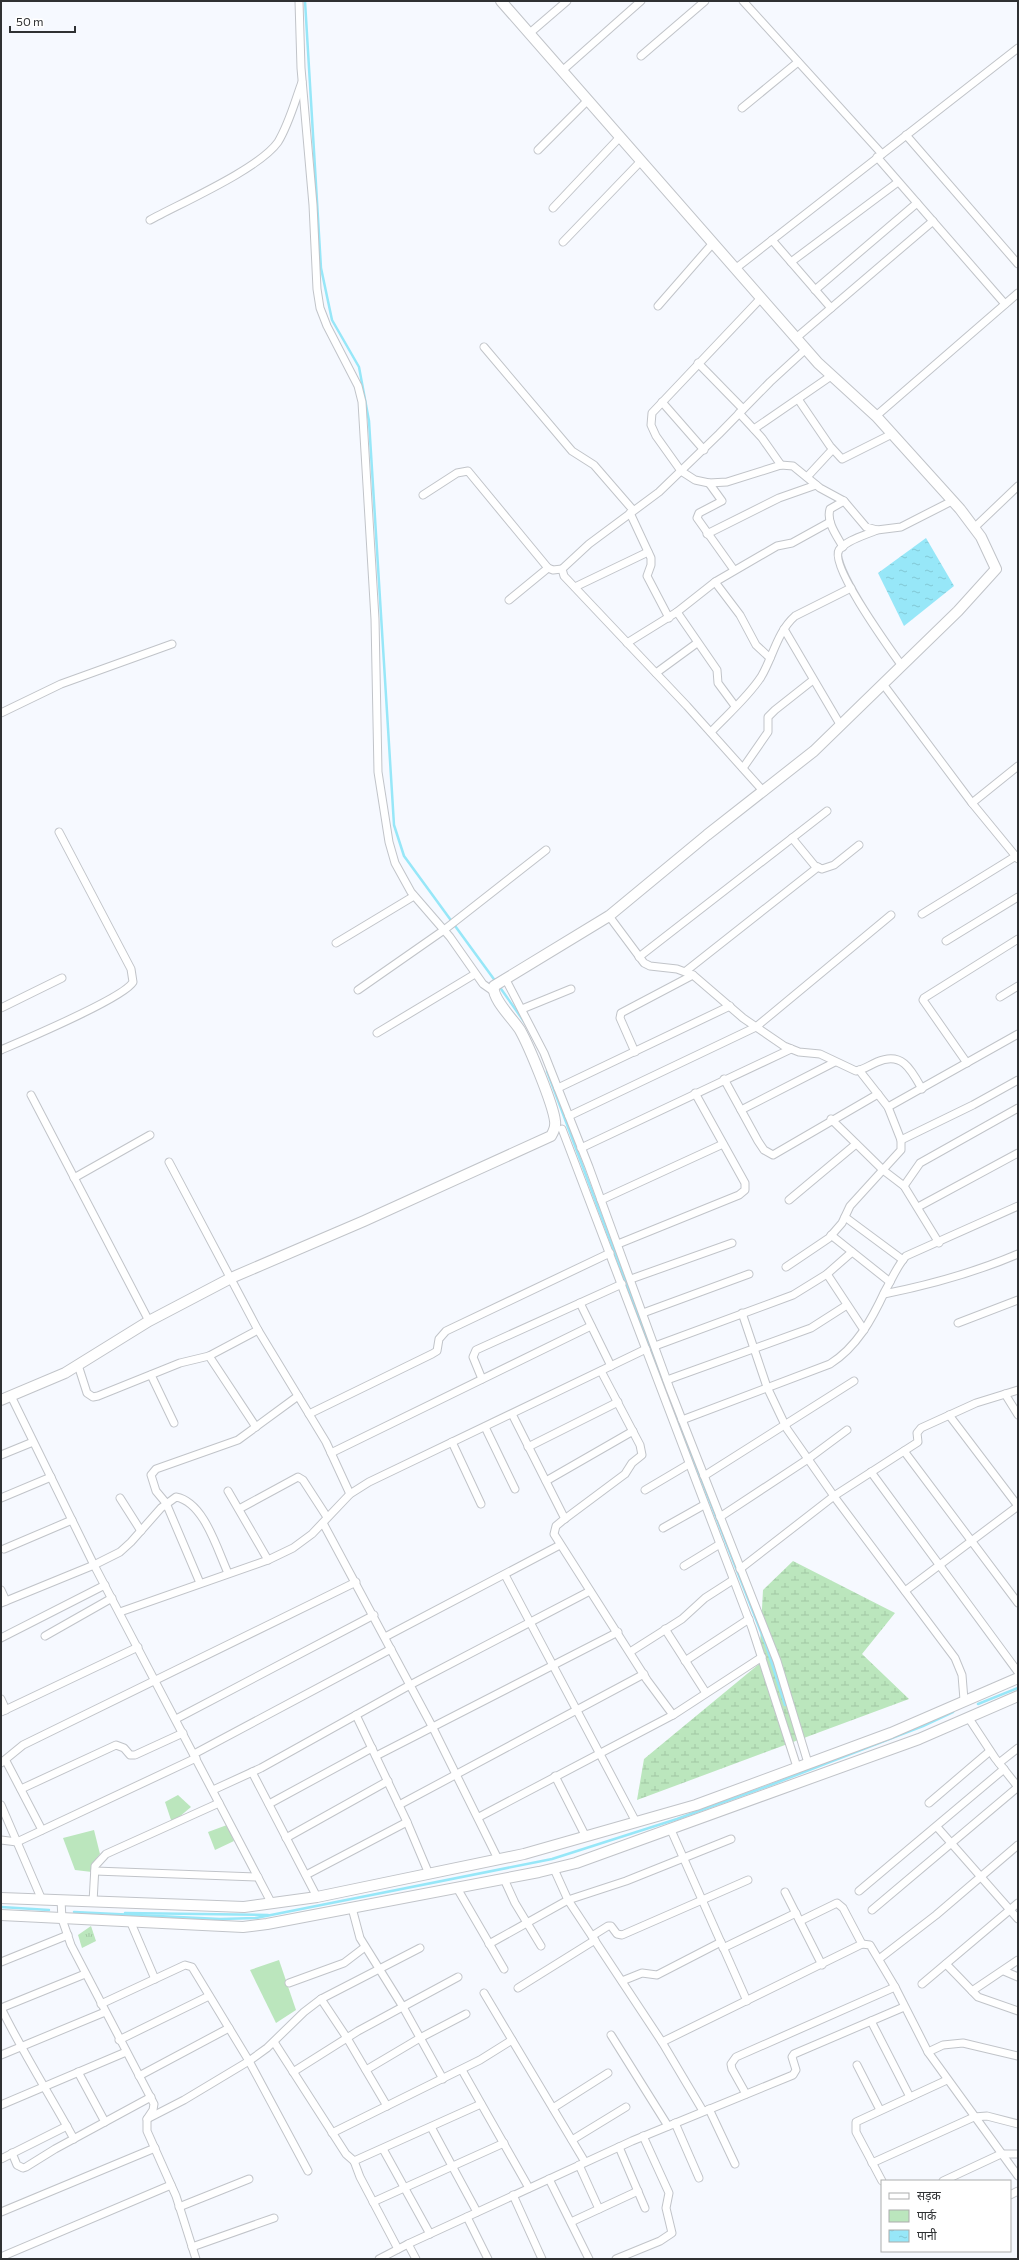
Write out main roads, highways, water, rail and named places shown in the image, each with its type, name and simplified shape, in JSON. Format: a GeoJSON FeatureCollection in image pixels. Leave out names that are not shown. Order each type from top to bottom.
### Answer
{"type":"FeatureCollection","features":[{"type":"Feature","properties":{"kind":"water"},"geometry":{"type":"Polygon","coordinates":[[[926,538],[954,586],[904,626],[878,573],[926,538]]]}},
{"type":"Feature","properties":{"kind":"waterway"},"geometry":{"type":"LineString","coordinates":[[305,1],[321,268],[332,320],[359,367],[369,421],[394,825],[404,856],[496,982]]}},
{"type":"Feature","properties":{"kind":"waterway"},"geometry":{"type":"LineString","coordinates":[[499,986],[525,1023]]}},
{"type":"Feature","properties":{"kind":"waterway"},"geometry":{"type":"LineString","coordinates":[[547,1071],[661,1376],[766,1645],[785,1705]]}},
{"type":"Feature","properties":{"kind":"waterway"},"geometry":{"type":"LineString","coordinates":[[978,1704],[1018,1688]]}},
{"type":"Feature","properties":{"kind":"waterway"},"geometry":{"type":"LineString","coordinates":[[74,1912],[220,1919],[256,1918],[552,1859],[677,1819],[768,1786],[923,1726],[953,1712]]}},
{"type":"Feature","properties":{"kind":"waterway"},"geometry":{"type":"LineString","coordinates":[[1,1907],[49,1910]]}},
{"type":"Feature","properties":{"kind":"waterway"},"geometry":{"type":"LineString","coordinates":[[125,1913],[268,1915]]}}]}
